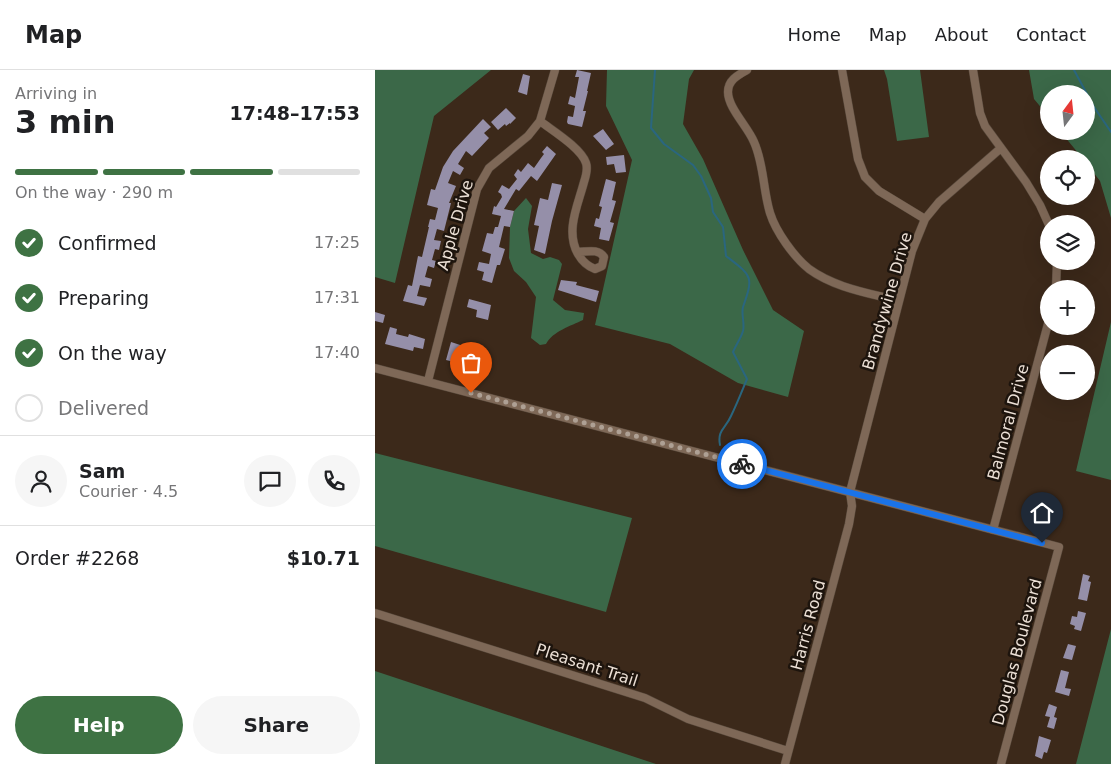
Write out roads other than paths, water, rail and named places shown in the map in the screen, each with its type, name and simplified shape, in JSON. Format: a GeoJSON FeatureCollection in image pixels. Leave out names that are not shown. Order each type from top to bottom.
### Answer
{"type":"FeatureCollection","features":[{"type":"Feature","properties":{"kind":"street","name":"Apple Drive"},"geometry":{"type":"LineString","coordinates":[[427,381],[477,189],[489,168],[528,136],[540,121],[555,70]]}},
{"type":"Feature","properties":{"kind":"street"},"geometry":{"type":"LineString","coordinates":[[747,70],[729,83],[729,101],[754,141],[770,214],[786,245],[809,268],[831,282],[899,301]]}},
{"type":"Feature","properties":{"kind":"street"},"geometry":{"type":"LineString","coordinates":[[842,70],[858,159],[865,177],[879,191],[925,219]]}},
{"type":"Feature","properties":{"kind":"street"},"geometry":{"type":"LineString","coordinates":[[973,70],[985,126],[1026,182],[1045,215]]}},
{"type":"Feature","properties":{"kind":"street"},"geometry":{"type":"LineString","coordinates":[[540,121],[577,150],[586,165],[586,174],[572,226],[572,236],[577,252]]}},
{"type":"Feature","properties":{"kind":"street","name":"Brandywine Drive"},"geometry":{"type":"LineString","coordinates":[[850,492],[912,252],[925,219],[953,189],[1001,148]]}},
{"type":"Feature","properties":{"kind":"street","name":"Balmoral Drive"},"geometry":{"type":"LineString","coordinates":[[993,530],[1045,335]]}},
{"type":"Feature","properties":{"kind":"street"},"geometry":{"type":"LineString","coordinates":[[375,368],[993,530]]}},
{"type":"Feature","properties":{"kind":"street","name":"Harris Road"},"geometry":{"type":"LineString","coordinates":[[785,764],[849,524],[852,506],[850,492]]}},
{"type":"Feature","properties":{"kind":"street","name":"Douglas Boulevard"},"geometry":{"type":"LineString","coordinates":[[993,530],[1059,547],[1001,764]]}},
{"type":"Feature","properties":{"kind":"street","name":"Pleasant Trail"},"geometry":{"type":"LineString","coordinates":[[375,612],[645,698],[687,719],[788,751]]}},
{"type":"Feature","properties":{"kind":"waterway"},"geometry":{"type":"LineString","coordinates":[[655,70],[651,128],[664,144],[693,165],[701,176],[711,198],[713,212],[723,227],[726,256],[741,268],[748,277],[749,289],[743,310],[743,331],[733,352],[747,379],[731,416],[721,432],[720,445]]}},
{"type":"Feature","properties":{"kind":"waterway"},"geometry":{"type":"LineString","coordinates":[[1074,70],[1094,107],[1111,132]]}}]}
